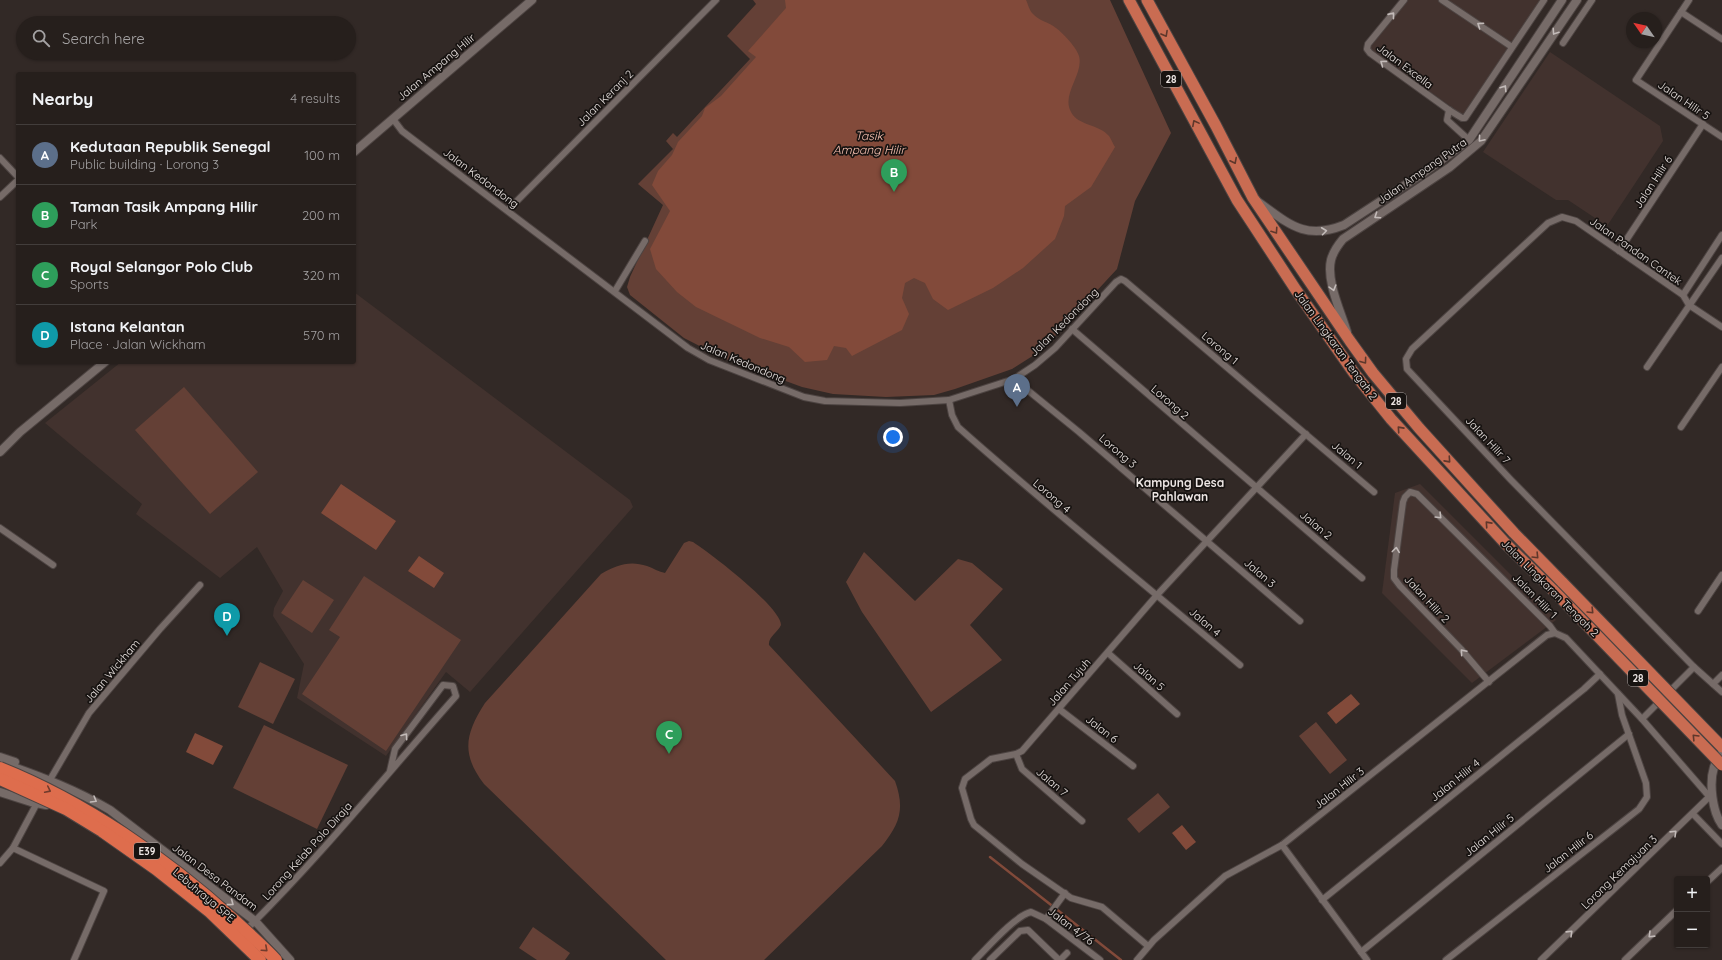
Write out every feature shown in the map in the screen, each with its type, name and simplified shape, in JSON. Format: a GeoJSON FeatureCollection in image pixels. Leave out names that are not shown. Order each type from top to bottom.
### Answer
{"type":"FeatureCollection","features":[{"type":"Feature","properties":{"kind":"highway","name":"Jalan Lingkaran Tengah 2"},"geometry":{"type":"LineString","coordinates":[[1129,0],[1237,200],[1296,290],[1354,373],[1391,419],[1500,538],[1555,592],[1722,765]]}},
{"type":"Feature","properties":{"kind":"highway","name":"Jalan Lingkaran Tengah 2"},"geometry":{"type":"LineString","coordinates":[[1146,0],[1216,126],[1253,198],[1373,373],[1419,428],[1514,533],[1722,747]]}},
{"type":"Feature","properties":{"kind":"highway","name":"Lebuhraya SPE"},"geometry":{"type":"LineString","coordinates":[[0,768],[22,777],[70,801],[162,861],[216,904],[276,960]]}},
{"type":"Feature","properties":{"kind":"highway","name":"Lebuhraya SPE"},"geometry":{"type":"LineString","coordinates":[[0,779],[66,809],[102,831],[156,869],[209,911],[260,960]]}},
{"type":"Feature","properties":{"kind":"street","name":"Jalan Ampang Hilir"},"geometry":{"type":"LineString","coordinates":[[356,150],[532,0]]}},
{"type":"Feature","properties":{"kind":"street","name":"Jalan Keranj 2"},"geometry":{"type":"LineString","coordinates":[[508,210],[716,0]]}},
{"type":"Feature","properties":{"kind":"street","name":"Jalan Excella"},"geometry":{"type":"LineString","coordinates":[[1404,0],[1368,44],[1367,49],[1370,53],[1449,110]]}},
{"type":"Feature","properties":{"kind":"street"},"geometry":{"type":"LineString","coordinates":[[1442,0],[1512,47]]}},
{"type":"Feature","properties":{"kind":"street"},"geometry":{"type":"LineString","coordinates":[[1469,140],[1447,120],[1449,110],[1462,118],[1465,118],[1544,0]]}},
{"type":"Feature","properties":{"kind":"street","name":"Jalan Ampang Putra"},"geometry":{"type":"LineString","coordinates":[[1253,198],[1296,228],[1308,231],[1333,229],[1344,225],[1409,183],[1469,140],[1562,0]]}},
{"type":"Feature","properties":{"kind":"street","name":"Jalan Ampang Putra"},"geometry":{"type":"LineString","coordinates":[[1350,341],[1332,285],[1330,272],[1331,260],[1336,248],[1343,239],[1450,167],[1481,141],[1577,0]]}},
{"type":"Feature","properties":{"kind":"street"},"geometry":{"type":"LineString","coordinates":[[1563,42],[1592,0]]}},
{"type":"Feature","properties":{"kind":"street"},"geometry":{"type":"LineString","coordinates":[[1689,0],[1681,12],[1722,39]]}},
{"type":"Feature","properties":{"kind":"street","name":"Jalan Hilir 5"},"geometry":{"type":"LineString","coordinates":[[1681,12],[1636,80],[1722,137]]}},
{"type":"Feature","properties":{"kind":"street","name":"Jalan Kedondong"},"geometry":{"type":"LineString","coordinates":[[393,119],[402,131],[615,291],[688,348],[709,360],[804,397],[825,401],[900,403],[949,400],[1014,379],[1050,352],[1116,282],[1121,279]]}},
{"type":"Feature","properties":{"kind":"street","name":"Jalan Hilir 6"},"geometry":{"type":"LineString","coordinates":[[1619,251],[1703,124]]}},
{"type":"Feature","properties":{"kind":"street"},"geometry":{"type":"LineString","coordinates":[[0,158],[16,175]]}},
{"type":"Feature","properties":{"kind":"street"},"geometry":{"type":"LineString","coordinates":[[0,197],[16,182]]}},
{"type":"Feature","properties":{"kind":"street","name":"Jalan Hilir 7"},"geometry":{"type":"LineString","coordinates":[[1576,221],[1562,218],[1548,222],[1412,349],[1406,359],[1407,369],[1511,480],[1694,667],[1722,692]]}},
{"type":"Feature","properties":{"kind":"street","name":"Jalan Pandan Cantek"},"geometry":{"type":"LineString","coordinates":[[1576,221],[1682,295],[1689,305],[1722,327]]}},
{"type":"Feature","properties":{"kind":"street"},"geometry":{"type":"LineString","coordinates":[[1682,295],[1722,235]]}},
{"type":"Feature","properties":{"kind":"street"},"geometry":{"type":"LineString","coordinates":[[615,291],[645,242]]}},
{"type":"Feature","properties":{"kind":"street"},"geometry":{"type":"LineString","coordinates":[[1647,367],[1722,258]]}},
{"type":"Feature","properties":{"kind":"street","name":"Lorong 1"},"geometry":{"type":"LineString","coordinates":[[1121,279],[1306,434]]}},
{"type":"Feature","properties":{"kind":"street","name":"Lorong 2"},"geometry":{"type":"LineString","coordinates":[[1072,329],[1256,488]]}},
{"type":"Feature","properties":{"kind":"street"},"geometry":{"type":"LineString","coordinates":[[0,452],[20,432],[103,364]]}},
{"type":"Feature","properties":{"kind":"street"},"geometry":{"type":"LineString","coordinates":[[1681,428],[1722,367]]}},
{"type":"Feature","properties":{"kind":"street","name":"Lorong 3"},"geometry":{"type":"LineString","coordinates":[[1014,379],[1207,541]]}},
{"type":"Feature","properties":{"kind":"street","name":"Lorong 4"},"geometry":{"type":"LineString","coordinates":[[949,400],[952,415],[958,427],[1064,520],[1157,595]]}},
{"type":"Feature","properties":{"kind":"street","name":"Jalan Tujuh"},"geometry":{"type":"LineString","coordinates":[[1148,946],[1102,908],[1075,899],[1065,893],[1022,864],[980,831],[970,819],[962,788],[965,779],[972,772],[991,759],[1016,754],[1022,751],[1060,709],[1157,595],[1306,434]]}},
{"type":"Feature","properties":{"kind":"street","name":"Jalan 1"},"geometry":{"type":"LineString","coordinates":[[1306,434],[1374,492]]}},
{"type":"Feature","properties":{"kind":"street","name":"Jalan 2"},"geometry":{"type":"LineString","coordinates":[[1256,488],[1362,578]]}},
{"type":"Feature","properties":{"kind":"street","name":"Jalan Hilir 1"},"geometry":{"type":"LineString","coordinates":[[1410,492],[1417,494],[1545,620],[1555,633],[1566,638],[1642,719],[1712,800]]}},
{"type":"Feature","properties":{"kind":"street","name":"Jalan Hilir 2"},"geometry":{"type":"LineString","coordinates":[[1410,492],[1405,497],[1403,502],[1394,578],[1489,682]]}},
{"type":"Feature","properties":{"kind":"street"},"geometry":{"type":"LineString","coordinates":[[0,528],[53,565]]}},
{"type":"Feature","properties":{"kind":"street","name":"Jalan 3"},"geometry":{"type":"LineString","coordinates":[[1207,541],[1300,621]]}},
{"type":"Feature","properties":{"kind":"street"},"geometry":{"type":"LineString","coordinates":[[1698,611],[1722,575]]}},
{"type":"Feature","properties":{"kind":"street","name":"Jalan Wickham"},"geometry":{"type":"LineString","coordinates":[[51,778],[89,713],[160,629],[200,585]]}},
{"type":"Feature","properties":{"kind":"street","name":"Jalan 4"},"geometry":{"type":"LineString","coordinates":[[1157,595],[1240,665]]}},
{"type":"Feature","properties":{"kind":"street","name":"Jalan Hilir 3"},"geometry":{"type":"LineString","coordinates":[[1138,959],[1148,946],[1225,876],[1282,845],[1547,635],[1555,633]]}},
{"type":"Feature","properties":{"kind":"street","name":"Jalan 5"},"geometry":{"type":"LineString","coordinates":[[1108,653],[1177,714]]}},
{"type":"Feature","properties":{"kind":"street"},"geometry":{"type":"LineString","coordinates":[[1642,719],[1694,667]]}},
{"type":"Feature","properties":{"kind":"street","name":"Jalan Hilir 4"},"geometry":{"type":"LineString","coordinates":[[1322,900],[1584,689],[1600,674]]}},
{"type":"Feature","properties":{"kind":"street"},"geometry":{"type":"LineString","coordinates":[[1713,684],[1722,675]]}},
{"type":"Feature","properties":{"kind":"street","name":"Lorong Kelab Polo Diraja"},"geometry":{"type":"LineString","coordinates":[[236,941],[281,896],[361,807],[390,771],[456,696],[453,686],[443,685],[395,749],[390,771]]}},
{"type":"Feature","properties":{"kind":"street","name":"Jalan Hilir 6"},"geometry":{"type":"LineString","coordinates":[[1446,960],[1639,809],[1647,797],[1646,783],[1617,693]]}},
{"type":"Feature","properties":{"kind":"street","name":"Jalan 6"},"geometry":{"type":"LineString","coordinates":[[1060,709],[1133,766]]}},
{"type":"Feature","properties":{"kind":"street","name":"Jalan Hilir 5"},"geometry":{"type":"LineString","coordinates":[[1361,952],[1629,734]]}},
{"type":"Feature","properties":{"kind":"street"},"geometry":{"type":"LineString","coordinates":[[1722,753],[1713,769],[1712,784],[1712,800],[1722,825]]}},
{"type":"Feature","properties":{"kind":"street","name":"Jalan 7"},"geometry":{"type":"LineString","coordinates":[[1016,754],[1022,769],[1082,820]]}},
{"type":"Feature","properties":{"kind":"street"},"geometry":{"type":"LineString","coordinates":[[0,757],[51,778],[59,783]]}},
{"type":"Feature","properties":{"kind":"street"},"geometry":{"type":"LineString","coordinates":[[0,763],[59,783]]}},
{"type":"Feature","properties":{"kind":"street","name":"Jalan Desa Pandam"},"geometry":{"type":"LineString","coordinates":[[59,783],[110,810],[255,921],[290,960]]}},
{"type":"Feature","properties":{"kind":"street"},"geometry":{"type":"LineString","coordinates":[[0,785],[38,799],[46,805],[78,821],[115,845],[158,876],[236,941],[255,960]]}},
{"type":"Feature","properties":{"kind":"street"},"geometry":{"type":"LineString","coordinates":[[0,792],[46,805]]}},
{"type":"Feature","properties":{"kind":"street","name":"Lorong Kemajuan 3"},"geometry":{"type":"LineString","coordinates":[[1541,960],[1693,814],[1712,800]]}},
{"type":"Feature","properties":{"kind":"street"},"geometry":{"type":"LineString","coordinates":[[0,863],[13,848],[37,803]]}},
{"type":"Feature","properties":{"kind":"street"},"geometry":{"type":"LineString","coordinates":[[1693,814],[1722,844]]}},
{"type":"Feature","properties":{"kind":"street"},"geometry":{"type":"LineString","coordinates":[[1282,845],[1367,960]]}},
{"type":"Feature","properties":{"kind":"street"},"geometry":{"type":"LineString","coordinates":[[13,848],[104,891],[74,960]]}},
{"type":"Feature","properties":{"kind":"street"},"geometry":{"type":"LineString","coordinates":[[1710,879],[1722,868]]}},
{"type":"Feature","properties":{"kind":"street"},"geometry":{"type":"LineString","coordinates":[[1046,919],[1065,893]]}},
{"type":"Feature","properties":{"kind":"street","name":"Jalan 4/76"},"geometry":{"type":"LineString","coordinates":[[975,960],[1025,913],[1031,912],[1036,913],[1046,919],[1100,960]]}},
{"type":"Feature","properties":{"kind":"street"},"geometry":{"type":"LineString","coordinates":[[1625,960],[1675,912]]}},
{"type":"Feature","properties":{"kind":"street"},"geometry":{"type":"LineString","coordinates":[[990,960],[1020,931],[1028,930],[1060,960],[1067,953]]}},
{"type":"Feature","properties":{"kind":"shaded area","name":"Tasik Ampang Hilir"},"geometry":{"type":"Polygon","coordinates":[[[753,0],[1110,0],[1171,133],[1135,201],[1117,269],[1042,350],[1012,369],[934,395],[886,397],[833,394],[802,387],[723,358],[684,338],[630,295],[627,287],[630,277],[663,205],[638,184],[673,149],[666,141],[673,133],[677,137],[750,59],[727,36],[756,4],[753,0]]]}},
{"type":"Feature","properties":{"kind":"shaded area"},"geometry":{"type":"Polygon","coordinates":[[[1408,0],[1540,0],[1463,115],[1370,49],[1408,0]]]}},
{"type":"Feature","properties":{"kind":"shaded area"},"geometry":{"type":"Polygon","coordinates":[[[1550,52],[1660,126],[1663,141],[1607,226],[1568,200],[1556,200],[1483,152],[1550,52]]]}},
{"type":"Feature","properties":{"kind":"shaded area"},"geometry":{"type":"Polygon","coordinates":[[[356,294],[630,500],[633,507],[470,692],[446,672],[386,756],[297,698],[304,664],[273,616],[274,608],[283,591],[257,547],[220,578],[136,514],[142,504],[45,423],[119,364],[356,364],[356,294]]]}},
{"type":"Feature","properties":{"kind":"shaded area"},"geometry":{"type":"Polygon","coordinates":[[[184,387],[258,472],[210,514],[135,430],[184,387]]]}},
{"type":"Feature","properties":{"kind":"shaded area"},"geometry":{"type":"Polygon","coordinates":[[[1420,484],[1556,620],[1472,683],[1382,593],[1395,493],[1420,484]]]}},
{"type":"Feature","properties":{"kind":"shaded area"},"geometry":{"type":"Polygon","coordinates":[[[689,541],[702,548],[728,568],[770,606],[778,617],[781,625],[770,639],[769,645],[895,781],[900,800],[897,823],[882,846],[764,960],[666,960],[484,784],[472,763],[469,753],[468,744],[470,734],[478,714],[485,703],[601,574],[623,564],[635,563],[665,573],[684,543],[689,541]]]}},
{"type":"Feature","properties":{"kind":"shaded area"},"geometry":{"type":"Polygon","coordinates":[[[864,552],[915,601],[958,559],[972,563],[1003,589],[970,625],[1002,660],[931,712],[862,612],[846,582],[864,552]]]}},
{"type":"Feature","properties":{"kind":"shaded area"},"geometry":{"type":"Polygon","coordinates":[[[364,576],[461,640],[386,751],[302,694],[340,637],[329,630],[364,576]]]}},
{"type":"Feature","properties":{"kind":"shaded area"},"geometry":{"type":"Polygon","coordinates":[[[303,580],[334,600],[312,633],[281,613],[303,580]]]}},
{"type":"Feature","properties":{"kind":"shaded area"},"geometry":{"type":"Polygon","coordinates":[[[260,662],[295,679],[273,724],[238,707],[260,662]]]}},
{"type":"Feature","properties":{"kind":"shaded area"},"geometry":{"type":"Polygon","coordinates":[[[1316,722],[1347,760],[1330,774],[1299,736],[1316,722]]]}},
{"type":"Feature","properties":{"kind":"shaded area"},"geometry":{"type":"Polygon","coordinates":[[[264,725],[348,765],[317,829],[233,788],[264,725]]]}},
{"type":"Feature","properties":{"kind":"shaded area"},"geometry":{"type":"Polygon","coordinates":[[[1158,793],[1170,807],[1139,833],[1127,819],[1158,793]]]}},
{"type":"Feature","properties":{"kind":"shaded area"},"geometry":{"type":"Polygon","coordinates":[[[533,927],[570,953],[565,960],[537,960],[519,948],[533,927]]]}},
{"type":"Feature","properties":{"kind":"water","name":"Tasik Ampang Hilir"},"geometry":{"type":"Polygon","coordinates":[[[785,0],[1026,0],[1033,14],[1059,30],[1069,40],[1078,53],[1080,63],[1069,98],[1069,105],[1074,117],[1083,123],[1105,132],[1115,147],[1091,187],[1065,206],[1064,216],[1055,239],[1023,268],[993,288],[948,310],[933,299],[925,283],[914,278],[905,283],[902,298],[909,314],[902,330],[852,356],[846,348],[834,346],[827,360],[805,362],[789,347],[760,338],[696,307],[677,292],[656,269],[650,249],[670,211],[652,185],[658,171],[672,155],[678,142],[702,116],[705,108],[721,96],[756,57],[748,51],[786,8],[785,0]]]}},
{"type":"Feature","properties":{"kind":"water"},"geometry":{"type":"Polygon","coordinates":[[[341,484],[396,521],[376,550],[321,513],[341,484]]]}},
{"type":"Feature","properties":{"kind":"water"},"geometry":{"type":"Polygon","coordinates":[[[419,556],[444,573],[434,588],[408,571],[419,556]]]}},
{"type":"Feature","properties":{"kind":"water"},"geometry":{"type":"Polygon","coordinates":[[[1351,694],[1360,704],[1336,724],[1327,713],[1351,694]]]}},
{"type":"Feature","properties":{"kind":"water"},"geometry":{"type":"Polygon","coordinates":[[[195,733],[223,746],[213,765],[186,752],[195,733]]]}},
{"type":"Feature","properties":{"kind":"water"},"geometry":{"type":"Polygon","coordinates":[[[1182,825],[1196,842],[1186,850],[1172,833],[1182,825]]]}},
{"type":"Feature","properties":{"kind":"waterway"},"geometry":{"type":"LineString","coordinates":[[990,857],[1121,960]]}},
{"type":"Feature","properties":{"kind":"place","name":"Taman Tasik Ampang Hilir"},"geometry":{"type":"Point","coordinates":[894,192]}},
{"type":"Feature","properties":{"kind":"place","name":"Kedutaan Republik Senegal"},"geometry":{"type":"Point","coordinates":[1017,407]}},
{"type":"Feature","properties":{"kind":"place","name":"Istana Kelantan"},"geometry":{"type":"Point","coordinates":[227,636]}},
{"type":"Feature","properties":{"kind":"place","name":"Royal Selangor Polo Club"},"geometry":{"type":"Point","coordinates":[669,754]}},
{"type":"Feature","properties":{"kind":"district","name":"Kampung Desa Pahlawan"},"geometry":{"type":"Point","coordinates":[1180,490]}}]}
